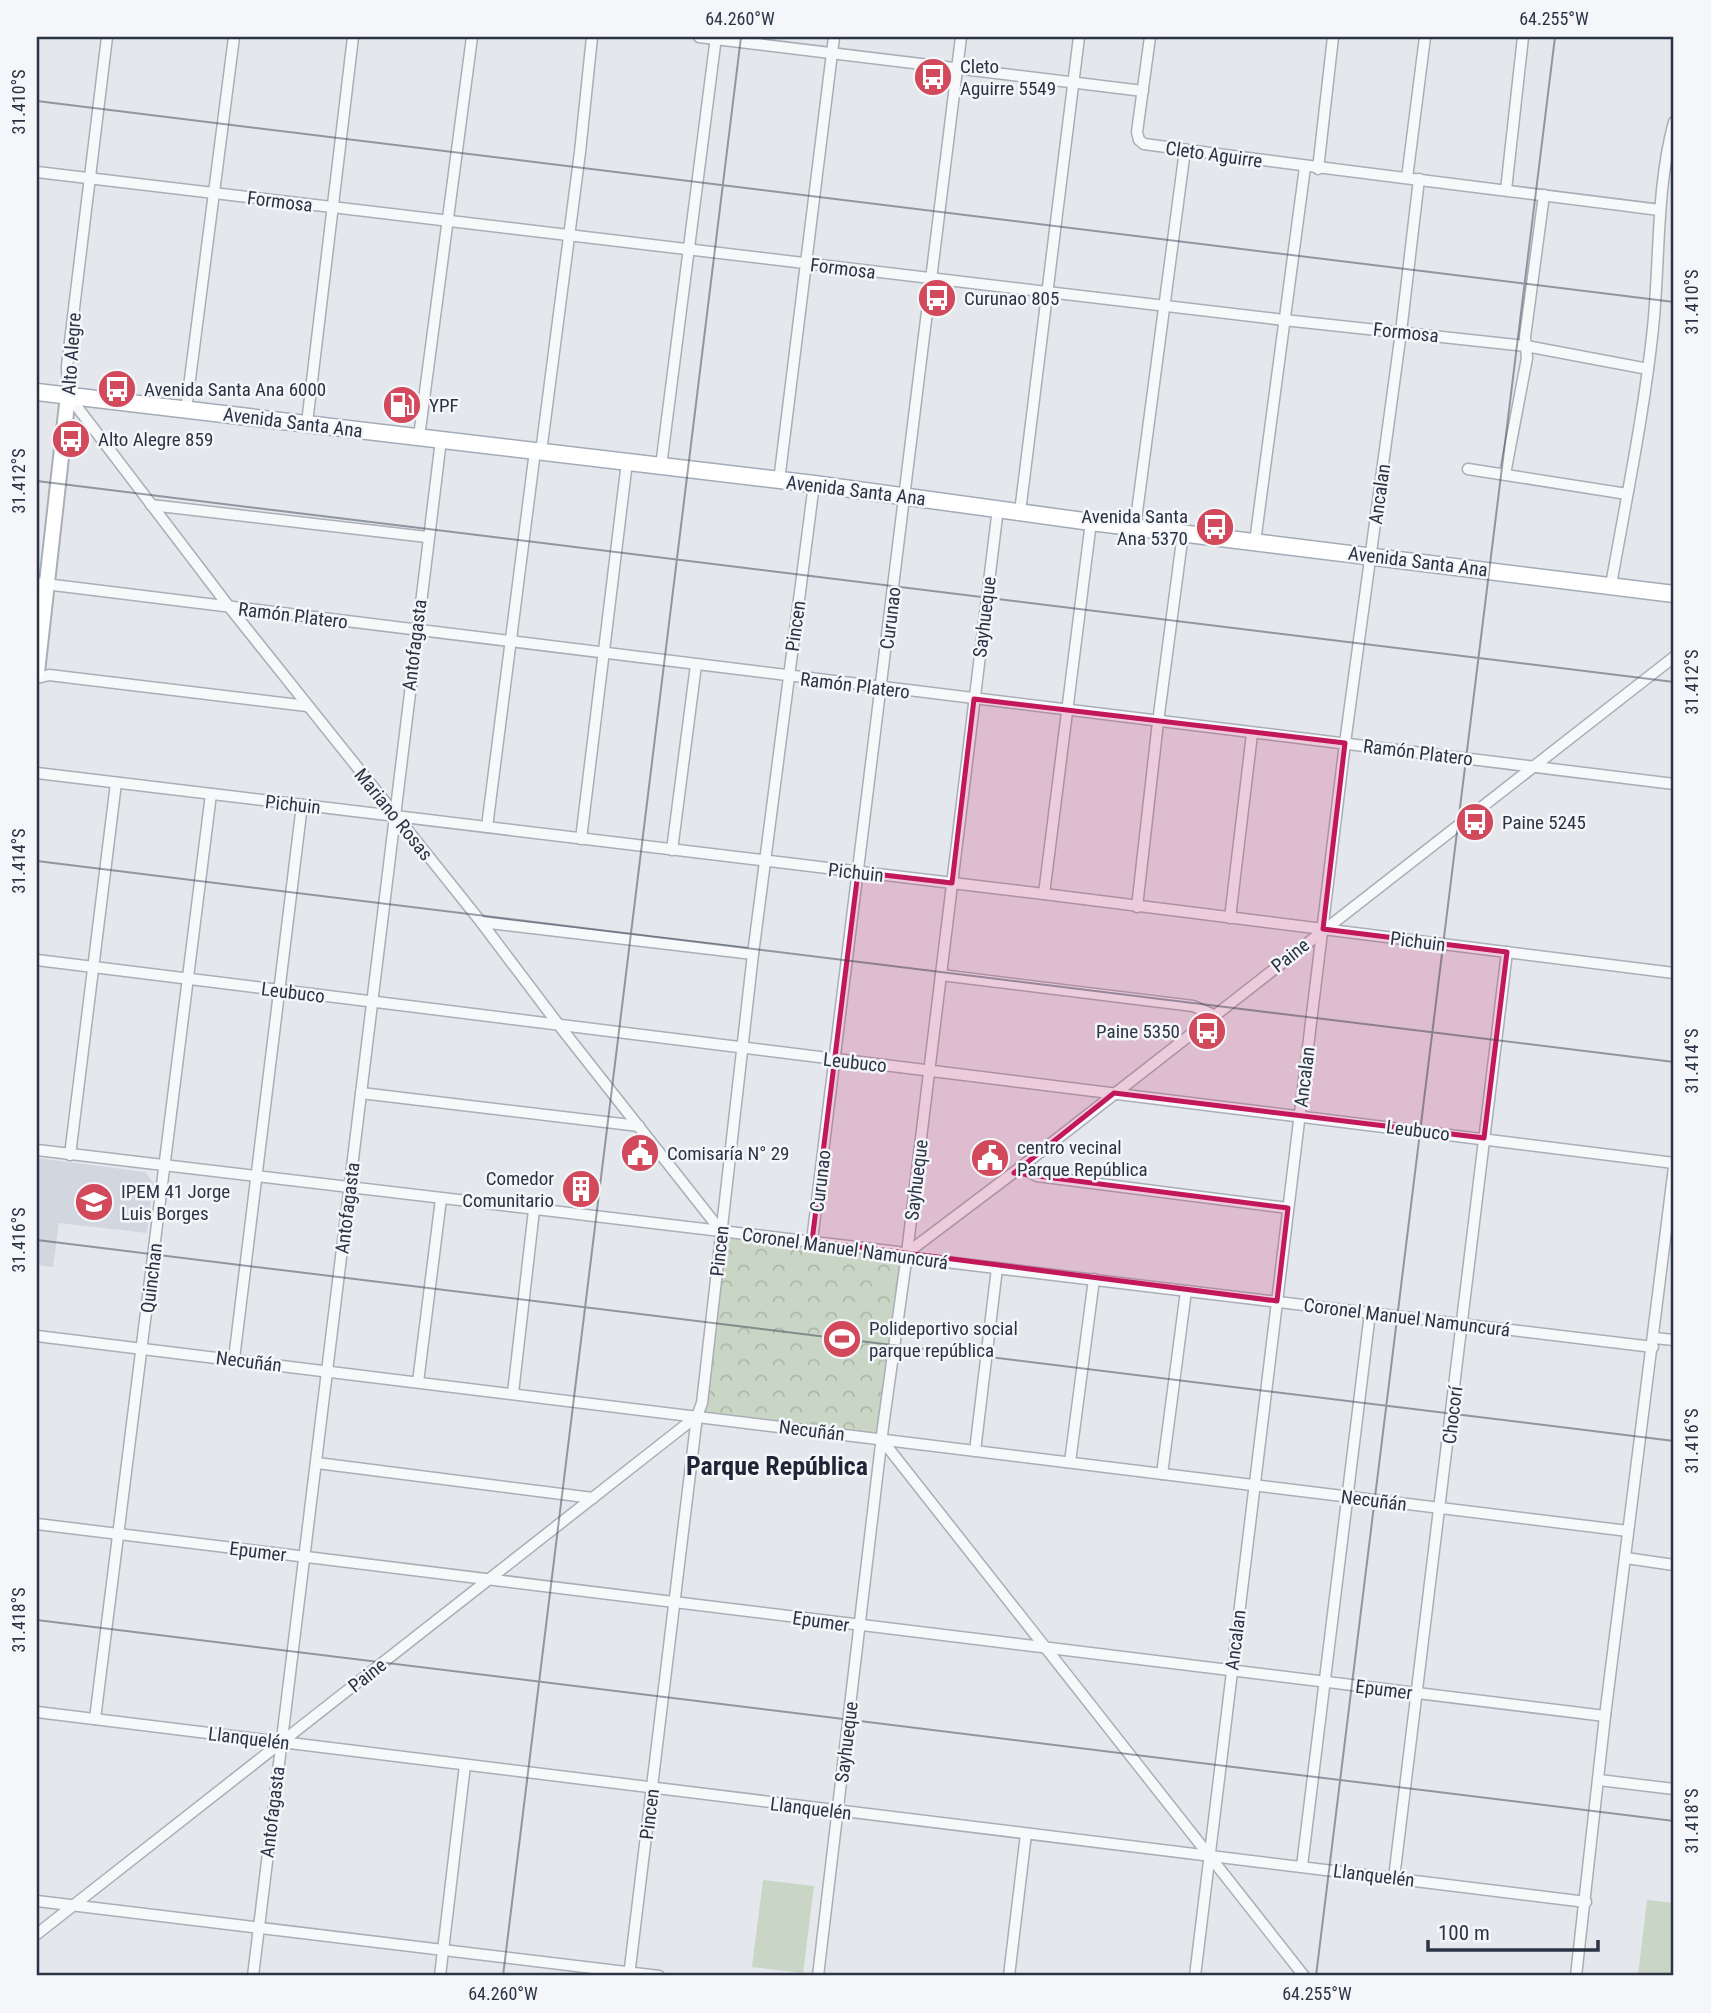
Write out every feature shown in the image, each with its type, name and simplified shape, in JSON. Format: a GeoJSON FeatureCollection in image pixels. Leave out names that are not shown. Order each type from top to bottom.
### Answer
{"type":"FeatureCollection","features":[{"type":"Feature","properties":{"kind":"main road","name":"Avenida Santa Ana"},"geometry":{"type":"LineString","coordinates":[[37,392],[661,466],[1674,594]]}},
{"type":"Feature","properties":{"kind":"main road","name":"Alto Alegre"},"geometry":{"type":"LineString","coordinates":[[37,672],[42,584],[68,395]]}},
{"type":"Feature","properties":{"kind":"street","name":"Alto Alegre"},"geometry":{"type":"LineString","coordinates":[[68,395],[67,366],[107,37]]}},
{"type":"Feature","properties":{"kind":"street"},"geometry":{"type":"LineString","coordinates":[[186,410],[234,37]]}},
{"type":"Feature","properties":{"kind":"street"},"geometry":{"type":"LineString","coordinates":[[307,423],[353,37]]}},
{"type":"Feature","properties":{"kind":"street"},"geometry":{"type":"LineString","coordinates":[[419,437],[472,37]]}},
{"type":"Feature","properties":{"kind":"street"},"geometry":{"type":"LineString","coordinates":[[487,827],[510,642],[580,152],[592,37]]}},
{"type":"Feature","properties":{"kind":"street"},"geometry":{"type":"LineString","coordinates":[[699,37],[1143,90],[1150,37]]}},
{"type":"Feature","properties":{"kind":"street"},"geometry":{"type":"LineString","coordinates":[[779,481],[834,37]]}},
{"type":"Feature","properties":{"kind":"street","name":"Curunao"},"geometry":{"type":"LineString","coordinates":[[812,1241],[961,37]]}},
{"type":"Feature","properties":{"kind":"street"},"geometry":{"type":"LineString","coordinates":[[1020,512],[1079,37]]}},
{"type":"Feature","properties":{"kind":"street"},"geometry":{"type":"LineString","coordinates":[[1318,169],[1333,37]]}},
{"type":"Feature","properties":{"kind":"street"},"geometry":{"type":"LineString","coordinates":[[1407,178],[1425,37]]}},
{"type":"Feature","properties":{"kind":"street"},"geometry":{"type":"LineString","coordinates":[[1506,191],[1523,37]]}},
{"type":"Feature","properties":{"kind":"street"},"geometry":{"type":"LineString","coordinates":[[661,466],[716,38]]}},
{"type":"Feature","properties":{"kind":"street","name":"Cleto Aguirre"},"geometry":{"type":"LineString","coordinates":[[1143,90],[1137,132],[1139,140],[1144,144],[1318,169],[1660,210]]}},
{"type":"Feature","properties":{"kind":"street"},"geometry":{"type":"LineString","coordinates":[[1611,585],[1648,369],[1657,290],[1660,210],[1674,122]]}},
{"type":"Feature","properties":{"kind":"street"},"geometry":{"type":"LineString","coordinates":[[1135,527],[1185,150]]}},
{"type":"Feature","properties":{"kind":"street"},"geometry":{"type":"LineString","coordinates":[[1255,542],[1305,167]]}},
{"type":"Feature","properties":{"kind":"street","name":"Formosa"},"geometry":{"type":"LineString","coordinates":[[37,172],[1284,320],[1526,346],[1648,369]]}},
{"type":"Feature","properties":{"kind":"street","name":"Ancalan"},"geometry":{"type":"LineString","coordinates":[[1195,1976],[1345,743],[1419,179]]}},
{"type":"Feature","properties":{"kind":"street"},"geometry":{"type":"LineString","coordinates":[[1505,474],[1527,358],[1525,337],[1544,195]]}},
{"type":"Feature","properties":{"kind":"street","name":"Mariano Rosas"},"geometry":{"type":"LineString","coordinates":[[68,395],[230,608],[481,922],[721,1231]]}},
{"type":"Feature","properties":{"kind":"street","name":"Antofagasta"},"geometry":{"type":"LineString","coordinates":[[253,1976],[373,1002],[427,537],[441,440]]}},
{"type":"Feature","properties":{"kind":"street"},"geometry":{"type":"LineString","coordinates":[[581,839],[627,462]]}},
{"type":"Feature","properties":{"kind":"street"},"geometry":{"type":"LineString","coordinates":[[1468,469],[1627,494]]}},
{"type":"Feature","properties":{"kind":"street","name":"Pincen"},"geometry":{"type":"LineString","coordinates":[[629,1975],[698,1416],[702,1403],[753,954],[814,485]]}},
{"type":"Feature","properties":{"kind":"street"},"geometry":{"type":"LineString","coordinates":[[151,505],[427,537]]}},
{"type":"Feature","properties":{"kind":"street","name":"Sayhueque"},"geometry":{"type":"LineString","coordinates":[[818,1976],[998,509]]}},
{"type":"Feature","properties":{"kind":"street"},"geometry":{"type":"LineString","coordinates":[[1044,894],[1091,522]]}},
{"type":"Feature","properties":{"kind":"street"},"geometry":{"type":"LineString","coordinates":[[1137,907],[1183,533]]}},
{"type":"Feature","properties":{"kind":"street","name":"Ramón Platero"},"geometry":{"type":"LineString","coordinates":[[42,584],[1674,784]]}},
{"type":"Feature","properties":{"kind":"street","name":"Paine"},"geometry":{"type":"LineString","coordinates":[[907,1253],[1674,657]]}},
{"type":"Feature","properties":{"kind":"street"},"geometry":{"type":"LineString","coordinates":[[672,850],[695,664]]}},
{"type":"Feature","properties":{"kind":"street"},"geometry":{"type":"LineString","coordinates":[[37,678],[49,675],[307,706]]}},
{"type":"Feature","properties":{"kind":"street"},"geometry":{"type":"LineString","coordinates":[[1230,918],[1252,734]]}},
{"type":"Feature","properties":{"kind":"street","name":"Pichuin"},"geometry":{"type":"LineString","coordinates":[[37,773],[1674,973]]}},
{"type":"Feature","properties":{"kind":"street"},"geometry":{"type":"LineString","coordinates":[[70,1155],[116,783]]}},
{"type":"Feature","properties":{"kind":"street","name":"Quinchan"},"geometry":{"type":"LineString","coordinates":[[95,1719],[211,794]]}},
{"type":"Feature","properties":{"kind":"street"},"geometry":{"type":"LineString","coordinates":[[234,1359],[302,805]]}},
{"type":"Feature","properties":{"kind":"street"},"geometry":{"type":"LineString","coordinates":[[481,922],[753,954]]}},
{"type":"Feature","properties":{"kind":"street","name":"Chocorí"},"geometry":{"type":"LineString","coordinates":[[1394,1878],[1507,952]]}},
{"type":"Feature","properties":{"kind":"street","name":"Leubuco"},"geometry":{"type":"LineString","coordinates":[[37,960],[1484,1138],[1674,1165]]}},
{"type":"Feature","properties":{"kind":"street"},"geometry":{"type":"LineString","coordinates":[[941,975],[1193,1006],[1214,1015]]}},
{"type":"Feature","properties":{"kind":"street"},"geometry":{"type":"LineString","coordinates":[[361,1093],[639,1126]]}},
{"type":"Feature","properties":{"kind":"street","name":"Coronel Manuel Namuncurá"},"geometry":{"type":"LineString","coordinates":[[37,1150],[812,1241],[907,1253],[921,1259],[1370,1313],[1653,1342],[1674,1340]]}},
{"type":"Feature","properties":{"kind":"street"},"geometry":{"type":"LineString","coordinates":[[1576,1976],[1605,1716],[1674,1165]]}},
{"type":"Feature","properties":{"kind":"street"},"geometry":{"type":"LineString","coordinates":[[1021,1167],[1037,1176],[1288,1208]]}},
{"type":"Feature","properties":{"kind":"street"},"geometry":{"type":"LineString","coordinates":[[418,1382],[441,1199]]}},
{"type":"Feature","properties":{"kind":"street"},"geometry":{"type":"LineString","coordinates":[[513,1393],[534,1210]]}},
{"type":"Feature","properties":{"kind":"street"},"geometry":{"type":"LineString","coordinates":[[975,1451],[997,1268]]}},
{"type":"Feature","properties":{"kind":"street"},"geometry":{"type":"LineString","coordinates":[[1070,1462],[1094,1279]]}},
{"type":"Feature","properties":{"kind":"street"},"geometry":{"type":"LineString","coordinates":[[1162,1474],[1186,1291]]}},
{"type":"Feature","properties":{"kind":"street"},"geometry":{"type":"LineString","coordinates":[[1302,1866],[1370,1313]]}},
{"type":"Feature","properties":{"kind":"street","name":"Necuñán"},"geometry":{"type":"LineString","coordinates":[[37,1336],[1628,1531]]}},
{"type":"Feature","properties":{"kind":"street","name":"Paine"},"geometry":{"type":"LineString","coordinates":[[37,1934],[698,1416]]}},
{"type":"Feature","properties":{"kind":"street"},"geometry":{"type":"LineString","coordinates":[[882,1440],[1304,1976]]}},
{"type":"Feature","properties":{"kind":"street"},"geometry":{"type":"LineString","coordinates":[[317,1462],[593,1498]]}},
{"type":"Feature","properties":{"kind":"street","name":"Epumer"},"geometry":{"type":"LineString","coordinates":[[37,1524],[1605,1716]]}},
{"type":"Feature","properties":{"kind":"street"},"geometry":{"type":"LineString","coordinates":[[1626,1558],[1674,1565]]}},
{"type":"Feature","properties":{"kind":"street","name":"Llanquelén"},"geometry":{"type":"LineString","coordinates":[[37,1712],[1586,1902]]}},
{"type":"Feature","properties":{"kind":"street"},"geometry":{"type":"LineString","coordinates":[[440,1976],[465,1765]]}},
{"type":"Feature","properties":{"kind":"street"},"geometry":{"type":"LineString","coordinates":[[1598,1780],[1674,1789]]}},
{"type":"Feature","properties":{"kind":"street"},"geometry":{"type":"LineString","coordinates":[[1009,1976],[1026,1834]]}},
{"type":"Feature","properties":{"kind":"street"},"geometry":{"type":"LineString","coordinates":[[37,1901],[629,1975],[659,1976]]}},
{"type":"Feature","properties":{"kind":"highlighted area"},"geometry":{"type":"Polygon","coordinates":[[[974,699],[1345,743],[1323,929],[1507,952],[1484,1138],[1114,1093],[1014,1173],[1288,1208],[1277,1301],[812,1241],[858,872],[952,883],[974,699]]]}},
{"type":"Feature","properties":{"kind":"shaded area","name":"IPEM 41 Jorge Luis Borges"},"geometry":{"type":"Polygon","coordinates":[[[37,1158],[145,1172],[153,1182],[147,1233],[59,1223],[53,1267],[37,1265],[37,1158]]]}},
{"type":"Feature","properties":{"kind":"green space"},"geometry":{"type":"Polygon","coordinates":[[[721,1231],[907,1253],[882,1440],[697,1416],[721,1231]]]}},
{"type":"Feature","properties":{"kind":"green space"},"geometry":{"type":"Polygon","coordinates":[[[763,1880],[814,1886],[803,1973],[752,1967],[763,1880]]]}},
{"type":"Feature","properties":{"kind":"green space"},"geometry":{"type":"Polygon","coordinates":[[[1647,1900],[1674,1903],[1674,1976],[1638,1976],[1647,1900]]]}},
{"type":"Feature","properties":{"kind":"place","name":"Cleto Aguirre 5549"},"geometry":{"type":"Point","coordinates":[933,77]}},
{"type":"Feature","properties":{"kind":"place","name":"Curunao 805"},"geometry":{"type":"Point","coordinates":[937,298]}},
{"type":"Feature","properties":{"kind":"place","name":"Avenida Santa Ana 6000"},"geometry":{"type":"Point","coordinates":[117,389]}},
{"type":"Feature","properties":{"kind":"place","name":"YPF"},"geometry":{"type":"Point","coordinates":[402,405]}},
{"type":"Feature","properties":{"kind":"place","name":"Alto Alegre 859"},"geometry":{"type":"Point","coordinates":[71,439]}},
{"type":"Feature","properties":{"kind":"place","name":"Avenida Santa Ana 5370"},"geometry":{"type":"Point","coordinates":[1215,527]}},
{"type":"Feature","properties":{"kind":"place","name":"Paine 5245"},"geometry":{"type":"Point","coordinates":[1475,822]}},
{"type":"Feature","properties":{"kind":"place","name":"Paine 5350"},"geometry":{"type":"Point","coordinates":[1207,1031]}},
{"type":"Feature","properties":{"kind":"place","name":"Comisaría N° 29"},"geometry":{"type":"Point","coordinates":[640,1153]}},
{"type":"Feature","properties":{"kind":"place","name":"centro vecinal Parque República"},"geometry":{"type":"Point","coordinates":[990,1158]}},
{"type":"Feature","properties":{"kind":"place","name":"Comedor Comunitario"},"geometry":{"type":"Point","coordinates":[581,1189]}},
{"type":"Feature","properties":{"kind":"place","name":"IPEM 41 Jorge Luis Borges"},"geometry":{"type":"Point","coordinates":[94,1202]}},
{"type":"Feature","properties":{"kind":"place","name":"Polideportivo social parque república"},"geometry":{"type":"Point","coordinates":[842,1339]}},
{"type":"Feature","properties":{"kind":"district","name":"Parque República"},"geometry":{"type":"Point","coordinates":[777,1466]}}]}
